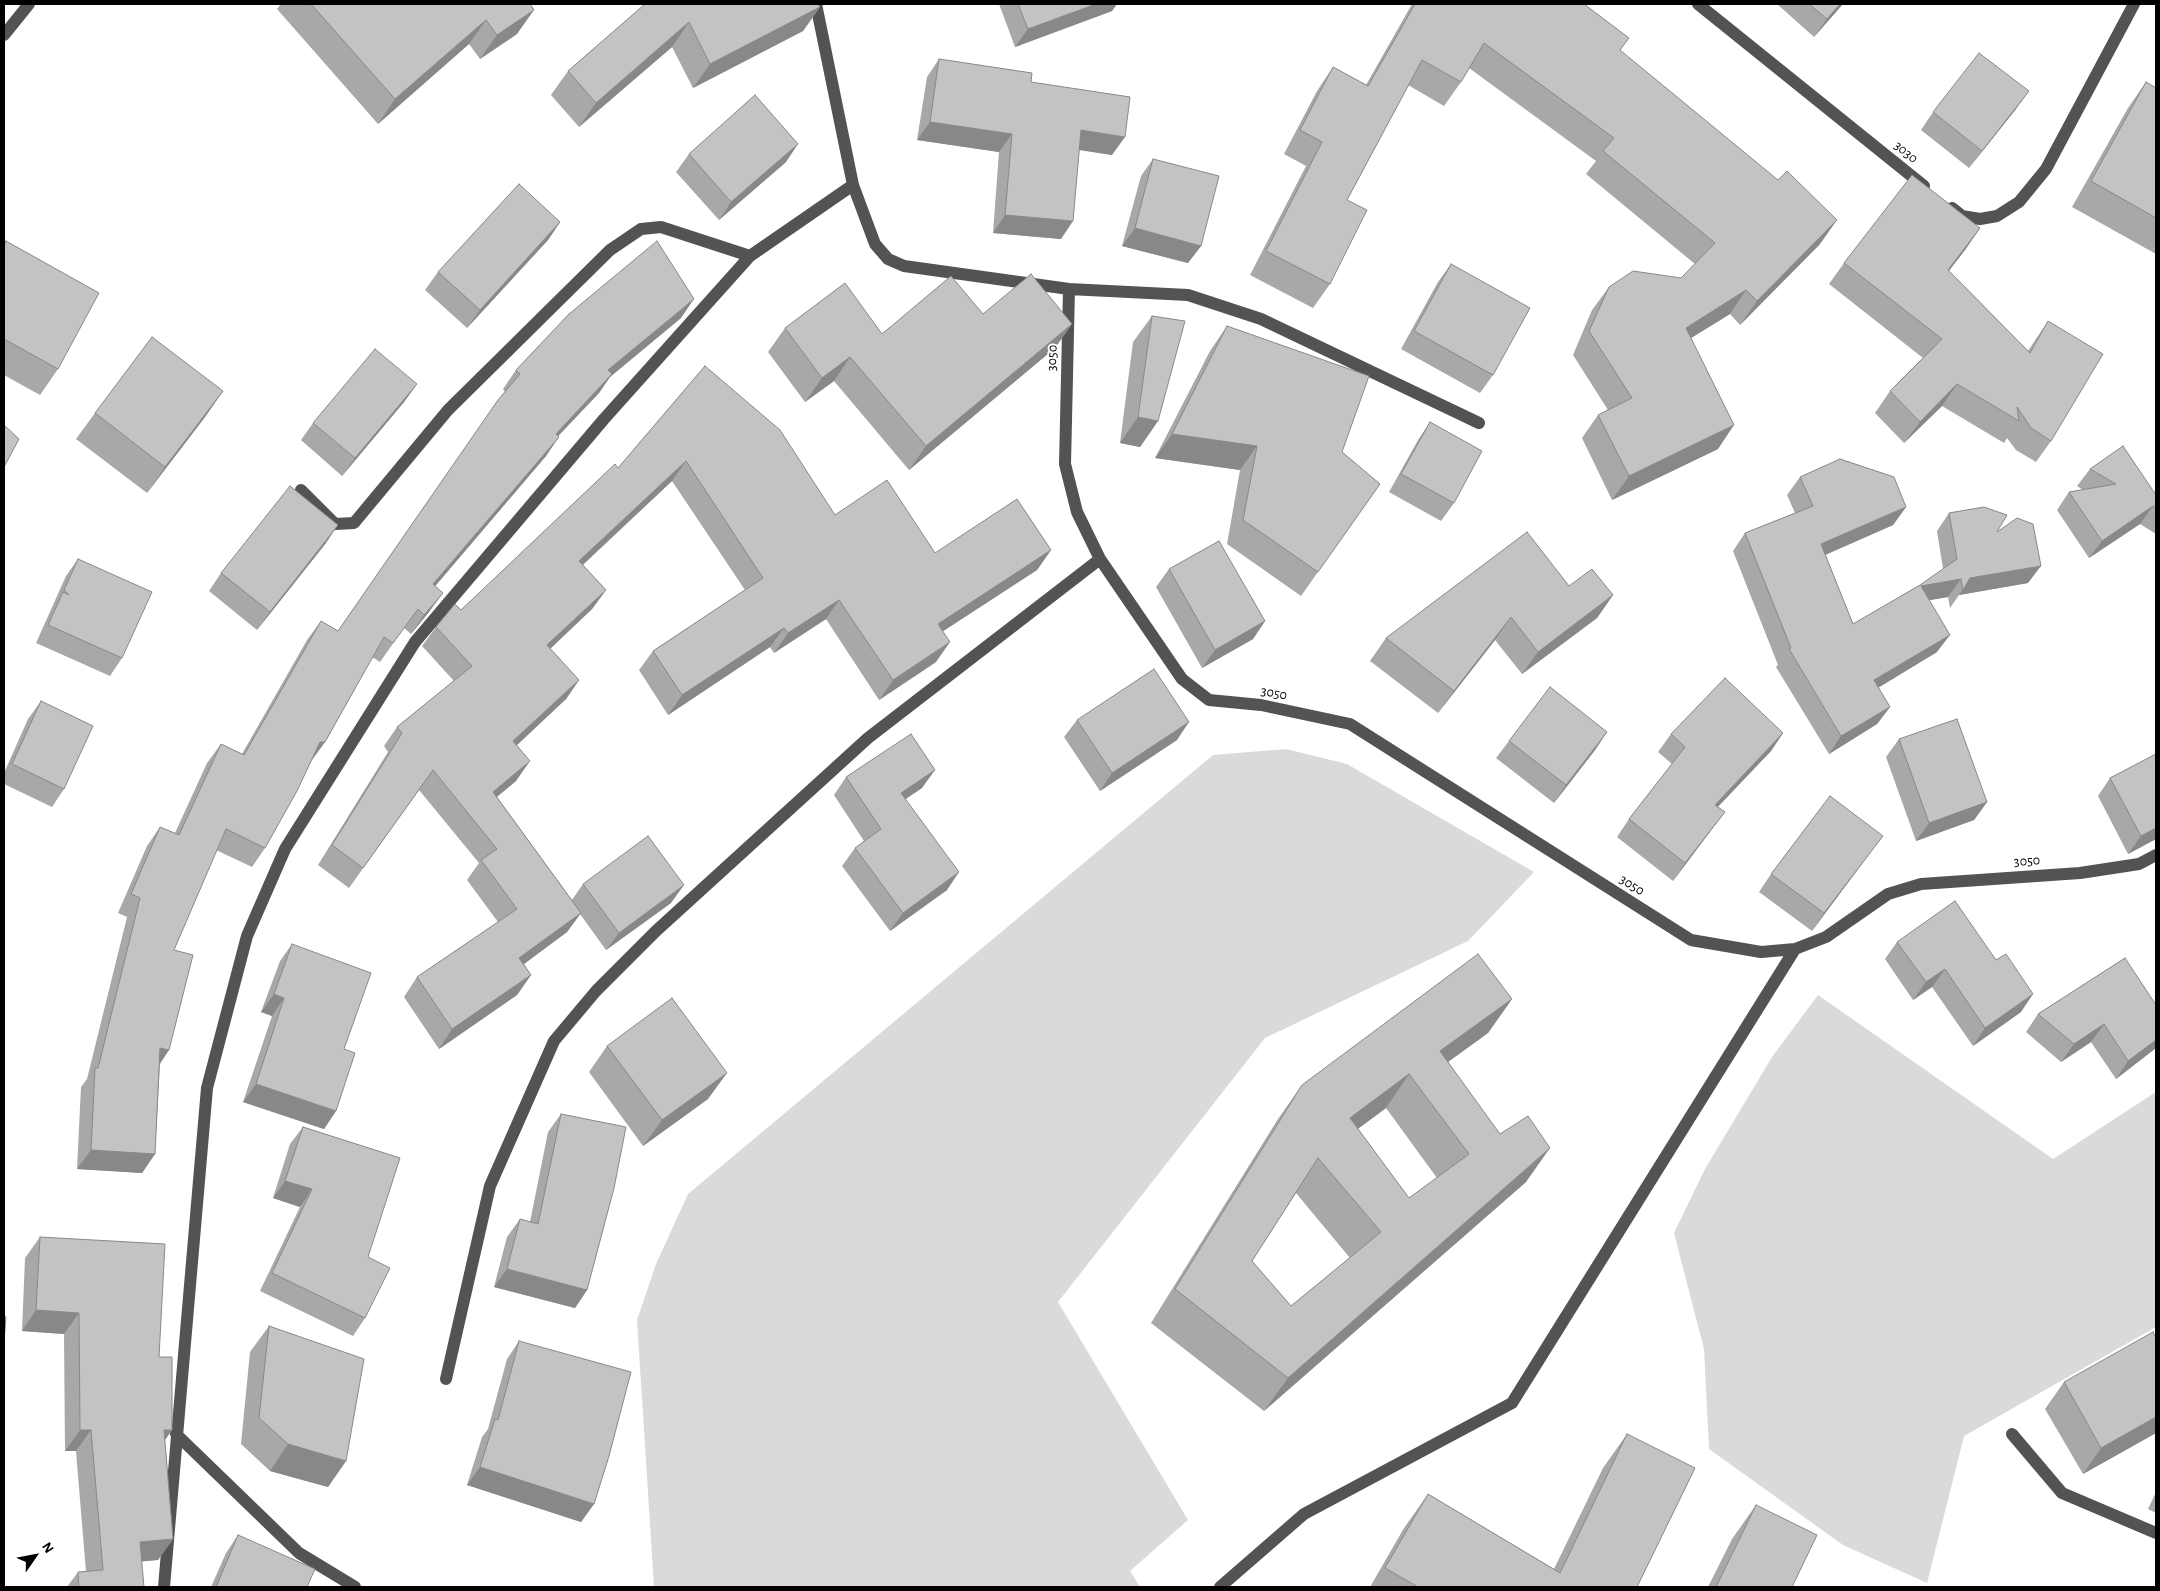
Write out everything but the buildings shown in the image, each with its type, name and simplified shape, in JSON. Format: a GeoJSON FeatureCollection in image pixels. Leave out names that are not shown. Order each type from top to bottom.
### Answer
{"type":"FeatureCollection","features":[{"type":"Feature","properties":{"kind":"street"},"geometry":{"type":"LineString","coordinates":[[4,35],[29,4]]}},
{"type":"Feature","properties":{"kind":"street"},"geometry":{"type":"LineString","coordinates":[[816,4],[853,186],[875,244],[888,259],[904,266],[1069,288],[1188,295],[1261,319],[1479,423]]}},
{"type":"Feature","properties":{"kind":"street","name":"3030"},"geometry":{"type":"LineString","coordinates":[[1698,4],[1962,216],[1980,220],[1997,216],[2020,202],[2046,169],[2134,4]]}},
{"type":"Feature","properties":{"kind":"street"},"geometry":{"type":"LineString","coordinates":[[164,1587],[207,1088],[247,936],[285,850],[415,642],[604,419],[750,256],[853,186]]}},
{"type":"Feature","properties":{"kind":"street"},"geometry":{"type":"LineString","coordinates":[[301,490],[335,524],[354,523],[448,410],[610,250],[641,229],[661,227],[750,256]]}},
{"type":"Feature","properties":{"kind":"street","name":"3050"},"geometry":{"type":"LineString","coordinates":[[1069,288],[1064,464],[1077,512],[1100,559],[1182,679],[1209,700],[1261,705],[1350,724],[1691,940],[1761,952],[1795,949],[1826,937],[1888,894],[1921,884],[2080,873],[2140,864],[2156,855]]}},
{"type":"Feature","properties":{"kind":"street"},"geometry":{"type":"LineString","coordinates":[[446,1379],[490,1186],[554,1041],[596,991],[656,931],[868,738],[1100,559]]}},
{"type":"Feature","properties":{"kind":"street"},"geometry":{"type":"LineString","coordinates":[[1220,1587],[1304,1514],[1512,1403],[1795,949]]}},
{"type":"Feature","properties":{"kind":"street"},"geometry":{"type":"LineString","coordinates":[[176,1434],[299,1553],[355,1587]]}},
{"type":"Feature","properties":{"kind":"street"},"geometry":{"type":"LineString","coordinates":[[2012,1434],[2062,1493],[2156,1533]]}},
{"type":"Feature","properties":{"kind":"shaded area"},"geometry":{"type":"Polygon","coordinates":[[[1286,749],[1347,764],[1534,872],[1468,941],[1265,1038],[1058,1302],[1188,1520],[1130,1571],[1140,1587],[654,1587],[637,1320],[656,1264],[688,1194],[1213,755],[1286,749]]]}},
{"type":"Feature","properties":{"kind":"shaded area"},"geometry":{"type":"Polygon","coordinates":[[[1818,995],[2053,1159],[2156,1092],[2156,1327],[1964,1436],[1927,1583],[1843,1545],[1709,1449],[1704,1349],[1674,1233],[1705,1169],[1772,1057],[1818,995]]]}}]}
